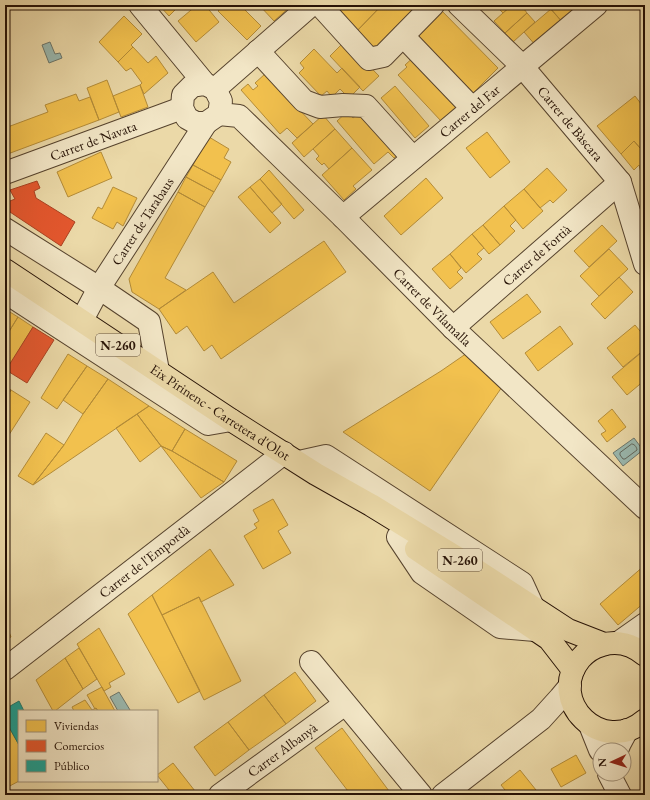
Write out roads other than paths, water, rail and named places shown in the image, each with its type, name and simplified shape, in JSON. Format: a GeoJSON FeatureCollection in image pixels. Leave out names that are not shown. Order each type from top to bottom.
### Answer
{"type":"FeatureCollection","features":[{"type":"Feature","properties":{"kind":"main road","name":"Eix Pirinenc - Carretera d'Olot"},"geometry":{"type":"LineString","coordinates":[[5,270],[299,463],[422,536],[568,630],[611,644]]}},
{"type":"Feature","properties":{"kind":"main road","name":"Eix Pirinenc - Carretera d'Olot"},"geometry":{"type":"LineString","coordinates":[[299,463],[374,522],[549,639],[572,678]]}},
{"type":"Feature","properties":{"kind":"main road","name":"N-260"},"geometry":{"type":"LineString","coordinates":[[611,644],[634,647],[645,655]]}},
{"type":"Feature","properties":{"kind":"main road"},"geometry":{"type":"LineString","coordinates":[[572,678],[578,661],[586,654],[594,648],[611,644]]}},
{"type":"Feature","properties":{"kind":"main road","name":"N-260"},"geometry":{"type":"LineString","coordinates":[[572,678],[572,700],[578,713],[586,722]]}},
{"type":"Feature","properties":{"kind":"main road"},"geometry":{"type":"LineString","coordinates":[[586,722],[596,728],[608,732],[621,732],[639,725]]}},
{"type":"Feature","properties":{"kind":"street"},"geometry":{"type":"LineString","coordinates":[[140,5],[210,86],[221,101],[212,118],[196,123],[186,118],[182,108],[183,95],[192,86],[210,86],[258,51],[311,5]]}},
{"type":"Feature","properties":{"kind":"street"},"geometry":{"type":"LineString","coordinates":[[320,5],[369,58],[383,56],[433,5]]}},
{"type":"Feature","properties":{"kind":"street","name":"Carrer de Bàscara"},"geometry":{"type":"LineString","coordinates":[[459,5],[522,66],[620,182],[643,252]]}},
{"type":"Feature","properties":{"kind":"street","name":"Carrer del Far"},"geometry":{"type":"LineString","coordinates":[[343,217],[596,5]]}},
{"type":"Feature","properties":{"kind":"street"},"geometry":{"type":"LineString","coordinates":[[403,36],[472,108]]}},
{"type":"Feature","properties":{"kind":"street"},"geometry":{"type":"LineString","coordinates":[[258,51],[304,101],[320,107],[343,105],[366,106],[412,158]]}},
{"type":"Feature","properties":{"kind":"street","name":"Carrer de Navata"},"geometry":{"type":"LineString","coordinates":[[5,173],[182,108]]}},
{"type":"Feature","properties":{"kind":"street","name":"Carrer de Vilamalla"},"geometry":{"type":"LineString","coordinates":[[212,118],[239,116],[343,217],[453,328],[645,508]]}},
{"type":"Feature","properties":{"kind":"street","name":"Carrer de Tarabaus"},"geometry":{"type":"LineString","coordinates":[[82,320],[99,288],[212,118]]}},
{"type":"Feature","properties":{"kind":"street","name":"Carrer de Fortià"},"geometry":{"type":"LineString","coordinates":[[453,328],[620,182]]}},
{"type":"Feature","properties":{"kind":"street"},"geometry":{"type":"LineString","coordinates":[[5,229],[99,288],[149,322],[158,371]]}},
{"type":"Feature","properties":{"kind":"street"},"geometry":{"type":"LineString","coordinates":[[5,292],[208,424],[232,420]]}},
{"type":"Feature","properties":{"kind":"street","name":"Carrer de l'Empordà"},"geometry":{"type":"LineString","coordinates":[[5,669],[299,463]]}},
{"type":"Feature","properties":{"kind":"street"},"geometry":{"type":"LineString","coordinates":[[611,644],[645,624]]}},
{"type":"Feature","properties":{"kind":"street"},"geometry":{"type":"LineString","coordinates":[[311,662],[421,795]]}},
{"type":"Feature","properties":{"kind":"street"},"geometry":{"type":"LineString","coordinates":[[443,795],[541,719],[560,698],[572,678]]}},
{"type":"Feature","properties":{"kind":"street","name":"Carrer Albanyà"},"geometry":{"type":"LineString","coordinates":[[220,795],[345,704]]}},
{"type":"Feature","properties":{"kind":"street"},"geometry":{"type":"LineString","coordinates":[[541,719],[565,717],[586,722],[596,742]]}},
{"type":"Feature","properties":{"kind":"street"},"geometry":{"type":"LineString","coordinates":[[621,742],[639,725]]}},
{"type":"Feature","properties":{"kind":"street"},"geometry":{"type":"LineString","coordinates":[[614,782],[620,795]]}},
{"type":"Feature","properties":{"kind":"water"},"geometry":{"type":"Polygon","coordinates":[[[50,42],[55,54],[60,53],[62,58],[49,63],[42,45],[50,42]]]}},
{"type":"Feature","properties":{"kind":"water"},"geometry":{"type":"Polygon","coordinates":[[[634,438],[643,450],[623,466],[613,453],[634,438]]]}},
{"type":"Feature","properties":{"kind":"water"},"geometry":{"type":"Polygon","coordinates":[[[119,692],[130,710],[117,710],[110,697],[119,692]]]}}]}
